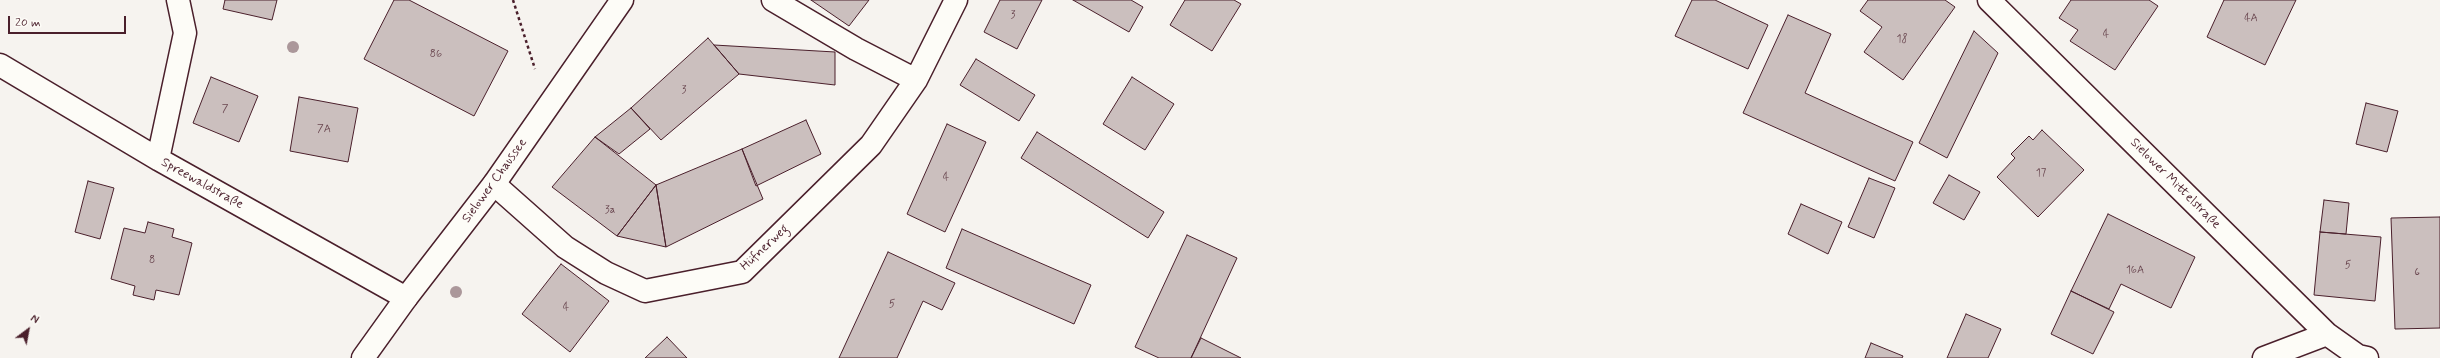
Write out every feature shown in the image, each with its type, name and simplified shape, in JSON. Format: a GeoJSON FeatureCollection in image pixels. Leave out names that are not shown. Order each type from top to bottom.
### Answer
{"type":"FeatureCollection","features":[{"type":"Feature","properties":{"kind":"street"},"geometry":{"type":"LineString","coordinates":[[158,159],[185,33],[178,0]]}},
{"type":"Feature","properties":{"kind":"street","name":"Sielower Chaussee"},"geometry":{"type":"LineString","coordinates":[[363,358],[406,298],[494,184],[622,0]]}},
{"type":"Feature","properties":{"kind":"street"},"geometry":{"type":"LineString","coordinates":[[773,0],[856,49],[916,80]]}},
{"type":"Feature","properties":{"kind":"street","name":"Hüfnerweg"},"geometry":{"type":"LineString","coordinates":[[494,184],[564,247],[606,273],[645,291],[742,272],[871,145],[916,80],[956,0]]}},
{"type":"Feature","properties":{"kind":"street","name":"Sielower Mittelstraße"},"geometry":{"type":"LineString","coordinates":[[1989,0],[2327,334],[2358,356],[2367,358]]}},
{"type":"Feature","properties":{"kind":"street","name":"Spreewaldstraße"},"geometry":{"type":"LineString","coordinates":[[0,65],[158,159],[406,298]]}},
{"type":"Feature","properties":{"kind":"street"},"geometry":{"type":"LineString","coordinates":[[2264,358],[2327,334]]}},
{"type":"Feature","properties":{"kind":"path"},"geometry":{"type":"LineString","coordinates":[[513,0],[541,87],[558,93]]}},
{"type":"Feature","properties":{"kind":"building"},"geometry":{"type":"Polygon","coordinates":[[[225,0],[277,0],[272,20],[223,9],[225,0]]]}},
{"type":"Feature","properties":{"kind":"building"},"geometry":{"type":"Polygon","coordinates":[[[394,0],[409,0],[508,51],[474,116],[364,59],[394,0]]]}},
{"type":"Feature","properties":{"kind":"building"},"geometry":{"type":"Polygon","coordinates":[[[811,0],[869,0],[849,26],[811,0]]]}},
{"type":"Feature","properties":{"kind":"building"},"geometry":{"type":"Polygon","coordinates":[[[1000,0],[1042,0],[1017,49],[984,32],[1000,0]]]}},
{"type":"Feature","properties":{"kind":"building"},"geometry":{"type":"Polygon","coordinates":[[[1073,0],[1131,0],[1143,7],[1129,32],[1073,0]]]}},
{"type":"Feature","properties":{"kind":"building"},"geometry":{"type":"Polygon","coordinates":[[[1185,0],[1234,0],[1241,4],[1212,51],[1170,25],[1185,0]]]}},
{"type":"Feature","properties":{"kind":"building"},"geometry":{"type":"Polygon","coordinates":[[[1692,0],[1715,0],[1768,25],[1748,69],[1675,36],[1692,0]]]}},
{"type":"Feature","properties":{"kind":"building"},"geometry":{"type":"Polygon","coordinates":[[[1868,0],[1945,0],[1955,7],[1903,80],[1864,52],[1882,27],[1860,11],[1868,0]]]}},
{"type":"Feature","properties":{"kind":"building"},"geometry":{"type":"Polygon","coordinates":[[[2071,0],[2149,0],[2158,6],[2115,70],[2070,41],[2078,30],[2059,18],[2071,0]]]}},
{"type":"Feature","properties":{"kind":"building"},"geometry":{"type":"Polygon","coordinates":[[[2224,0],[2296,0],[2265,65],[2207,37],[2224,0]]]}},
{"type":"Feature","properties":{"kind":"building"},"geometry":{"type":"Polygon","coordinates":[[[1788,15],[1831,34],[1805,93],[1913,142],[1895,181],[1743,113],[1788,15]]]}},
{"type":"Feature","properties":{"kind":"building"},"geometry":{"type":"Polygon","coordinates":[[[1974,31],[1998,53],[1947,158],[1919,143],[1974,31]]]}},
{"type":"Feature","properties":{"kind":"building"},"geometry":{"type":"Polygon","coordinates":[[[708,38],[739,74],[661,140],[631,108],[708,38]]]}},
{"type":"Feature","properties":{"kind":"building"},"geometry":{"type":"Polygon","coordinates":[[[714,45],[835,52],[835,85],[739,74],[714,45]]]}},
{"type":"Feature","properties":{"kind":"building"},"geometry":{"type":"Polygon","coordinates":[[[976,59],[1035,95],[1019,121],[960,85],[976,59]]]}},
{"type":"Feature","properties":{"kind":"building"},"geometry":{"type":"Polygon","coordinates":[[[211,77],[258,96],[239,142],[193,123],[211,77]]]}},
{"type":"Feature","properties":{"kind":"building"},"geometry":{"type":"Polygon","coordinates":[[[1132,77],[1174,104],[1145,150],[1103,124],[1132,77]]]}},
{"type":"Feature","properties":{"kind":"building"},"geometry":{"type":"Polygon","coordinates":[[[299,97],[358,108],[348,162],[290,151],[299,97]]]}},
{"type":"Feature","properties":{"kind":"building"},"geometry":{"type":"Polygon","coordinates":[[[2366,103],[2398,111],[2387,152],[2356,144],[2366,103]]]}},
{"type":"Feature","properties":{"kind":"building"},"geometry":{"type":"Polygon","coordinates":[[[631,108],[650,129],[619,154],[595,137],[631,108]]]}},
{"type":"Feature","properties":{"kind":"building"},"geometry":{"type":"Polygon","coordinates":[[[806,120],[821,154],[756,186],[742,149],[806,120]]]}},
{"type":"Feature","properties":{"kind":"building"},"geometry":{"type":"Polygon","coordinates":[[[947,124],[986,142],[945,232],[907,214],[947,124]]]}},
{"type":"Feature","properties":{"kind":"building"},"geometry":{"type":"Polygon","coordinates":[[[2042,130],[2084,170],[2038,217],[1997,177],[2015,158],[2011,154],[2029,136],[2033,140],[2042,130]]]}},
{"type":"Feature","properties":{"kind":"building"},"geometry":{"type":"Polygon","coordinates":[[[1037,132],[1164,212],[1148,238],[1021,158],[1037,132]]]}},
{"type":"Feature","properties":{"kind":"building"},"geometry":{"type":"Polygon","coordinates":[[[595,137],[656,185],[617,236],[552,187],[595,137]]]}},
{"type":"Feature","properties":{"kind":"building"},"geometry":{"type":"Polygon","coordinates":[[[742,149],[763,199],[666,247],[656,185],[742,149]]]}},
{"type":"Feature","properties":{"kind":"building"},"geometry":{"type":"Polygon","coordinates":[[[1949,175],[1980,192],[1964,220],[1933,203],[1949,175]]]}},
{"type":"Feature","properties":{"kind":"building"},"geometry":{"type":"Polygon","coordinates":[[[1869,178],[1895,188],[1874,238],[1848,227],[1869,178]]]}},
{"type":"Feature","properties":{"kind":"building"},"geometry":{"type":"Polygon","coordinates":[[[88,181],[114,188],[100,239],[75,232],[88,181]]]}},
{"type":"Feature","properties":{"kind":"building"},"geometry":{"type":"Polygon","coordinates":[[[656,185],[666,247],[617,236],[656,185]]]}},
{"type":"Feature","properties":{"kind":"building"},"geometry":{"type":"Polygon","coordinates":[[[2324,200],[2349,203],[2346,234],[2320,232],[2324,200]]]}},
{"type":"Feature","properties":{"kind":"building"},"geometry":{"type":"Polygon","coordinates":[[[1801,204],[1842,222],[1828,254],[1788,234],[1801,204]]]}},
{"type":"Feature","properties":{"kind":"building"},"geometry":{"type":"Polygon","coordinates":[[[2108,214],[2195,257],[2171,308],[2121,284],[2109,309],[2071,291],[2108,214]]]}},
{"type":"Feature","properties":{"kind":"building"},"geometry":{"type":"Polygon","coordinates":[[[2440,217],[2440,328],[2395,329],[2391,218],[2440,217]]]}},
{"type":"Feature","properties":{"kind":"building"},"geometry":{"type":"Polygon","coordinates":[[[148,222],[174,229],[172,237],[192,243],[179,295],[156,290],[154,300],[133,295],[135,286],[111,279],[124,228],[145,233],[148,222]]]}},
{"type":"Feature","properties":{"kind":"building"},"geometry":{"type":"Polygon","coordinates":[[[962,229],[1091,285],[1074,324],[946,268],[962,229]]]}},
{"type":"Feature","properties":{"kind":"building"},"geometry":{"type":"Polygon","coordinates":[[[2320,232],[2381,237],[2375,301],[2314,295],[2320,232]]]}},
{"type":"Feature","properties":{"kind":"building"},"geometry":{"type":"Polygon","coordinates":[[[1187,235],[1237,258],[1191,358],[1159,358],[1135,347],[1187,235]]]}},
{"type":"Feature","properties":{"kind":"building"},"geometry":{"type":"Polygon","coordinates":[[[888,252],[955,283],[942,310],[923,301],[897,358],[839,358],[888,252]]]}},
{"type":"Feature","properties":{"kind":"building"},"geometry":{"type":"Polygon","coordinates":[[[561,264],[609,301],[570,352],[522,314],[561,264]]]}},
{"type":"Feature","properties":{"kind":"building"},"geometry":{"type":"Polygon","coordinates":[[[2071,291],[2114,312],[2093,354],[2051,334],[2071,291]]]}},
{"type":"Feature","properties":{"kind":"building"},"geometry":{"type":"Polygon","coordinates":[[[1966,314],[2001,329],[1988,358],[1947,358],[1966,314]]]}},
{"type":"Feature","properties":{"kind":"building"},"geometry":{"type":"Polygon","coordinates":[[[667,337],[687,358],[645,358],[667,337]]]}},
{"type":"Feature","properties":{"kind":"building"},"geometry":{"type":"Polygon","coordinates":[[[1201,338],[1241,358],[1191,358],[1201,338]]]}},
{"type":"Feature","properties":{"kind":"building"},"geometry":{"type":"Polygon","coordinates":[[[1871,343],[1903,356],[1902,358],[1865,358],[1871,343]]]}}]}
